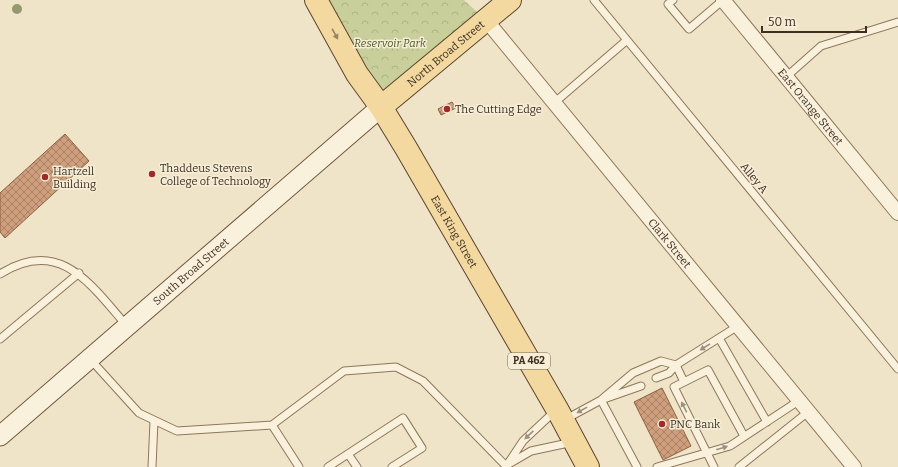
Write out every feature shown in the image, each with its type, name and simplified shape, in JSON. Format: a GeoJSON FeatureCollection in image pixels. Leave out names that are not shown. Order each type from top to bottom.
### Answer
{"type":"FeatureCollection","features":[{"type":"Feature","properties":{"kind":"main road","name":"East King Street"},"geometry":{"type":"LineString","coordinates":[[316,0],[357,74],[381,107],[561,415],[588,467]]}},
{"type":"Feature","properties":{"kind":"main road","name":"North Broad Street"},"geometry":{"type":"LineString","coordinates":[[381,107],[510,0]]}},
{"type":"Feature","properties":{"kind":"main road","name":"South Broad Street"},"geometry":{"type":"LineString","coordinates":[[0,436],[381,107]]}},
{"type":"Feature","properties":{"kind":"street","name":"East Orange Street"},"geometry":{"type":"LineString","coordinates":[[723,0],[898,213]]}},
{"type":"Feature","properties":{"kind":"street","name":"Clark Street"},"geometry":{"type":"LineString","coordinates":[[486,20],[854,467]]}},
{"type":"Feature","properties":{"kind":"lane","name":"Alley A"},"geometry":{"type":"LineString","coordinates":[[594,0],[898,369]]}},
{"type":"Feature","properties":{"kind":"lane"},"geometry":{"type":"LineString","coordinates":[[673,0],[668,4],[689,29],[723,0]]}},
{"type":"Feature","properties":{"kind":"lane"},"geometry":{"type":"LineString","coordinates":[[786,77],[821,46],[898,22]]}},
{"type":"Feature","properties":{"kind":"lane"},"geometry":{"type":"LineString","coordinates":[[554,103],[627,40]]}},
{"type":"Feature","properties":{"kind":"lane"},"geometry":{"type":"LineString","coordinates":[[0,274],[16,265],[39,260],[60,263],[79,273],[128,326]]}},
{"type":"Feature","properties":{"kind":"lane"},"geometry":{"type":"LineString","coordinates":[[0,339],[79,273]]}},
{"type":"Feature","properties":{"kind":"lane"},"geometry":{"type":"LineString","coordinates":[[656,378],[669,373],[676,365],[738,326]]}},
{"type":"Feature","properties":{"kind":"lane"},"geometry":{"type":"LineString","coordinates":[[719,338],[767,422]]}},
{"type":"Feature","properties":{"kind":"lane"},"geometry":{"type":"LineString","coordinates":[[90,358],[139,413],[177,432],[272,425],[344,371],[396,367],[423,381],[507,466]]}},
{"type":"Feature","properties":{"kind":"lane"},"geometry":{"type":"LineString","coordinates":[[601,400],[634,373],[661,361],[676,365],[684,382]]}},
{"type":"Feature","properties":{"kind":"lane"},"geometry":{"type":"LineString","coordinates":[[714,467],[674,387],[708,370],[744,436]]}},
{"type":"Feature","properties":{"kind":"lane"},"geometry":{"type":"LineString","coordinates":[[507,466],[523,441],[561,415],[642,386]]}},
{"type":"Feature","properties":{"kind":"lane"},"geometry":{"type":"LineString","coordinates":[[601,400],[636,467]]}},
{"type":"Feature","properties":{"kind":"lane"},"geometry":{"type":"LineString","coordinates":[[657,467],[730,446],[800,400]]}},
{"type":"Feature","properties":{"kind":"lane"},"geometry":{"type":"LineString","coordinates":[[739,467],[808,412]]}},
{"type":"Feature","properties":{"kind":"lane"},"geometry":{"type":"LineString","coordinates":[[328,467],[403,418],[422,448],[392,467]]}},
{"type":"Feature","properties":{"kind":"lane"},"geometry":{"type":"LineString","coordinates":[[152,467],[154,421]]}},
{"type":"Feature","properties":{"kind":"lane"},"geometry":{"type":"LineString","coordinates":[[272,425],[299,467]]}},
{"type":"Feature","properties":{"kind":"lane"},"geometry":{"type":"LineString","coordinates":[[507,466],[531,451],[575,442]]}},
{"type":"Feature","properties":{"kind":"lane"},"geometry":{"type":"LineString","coordinates":[[348,454],[357,467]]}},
{"type":"Feature","properties":{"kind":"green space","name":"Reservoir Park"},"geometry":{"type":"Polygon","coordinates":[[[316,0],[464,0],[486,20],[381,107],[316,0]]]}},
{"type":"Feature","properties":{"kind":"building","name":"The Cutting Edge"},"geometry":{"type":"Polygon","coordinates":[[[452,102],[456,108],[441,115],[438,109],[452,102]]]}},
{"type":"Feature","properties":{"kind":"building","name":"Hartzell Building"},"geometry":{"type":"Polygon","coordinates":[[[65,134],[89,161],[5,238],[0,232],[0,193],[65,134]]]}},
{"type":"Feature","properties":{"kind":"building","name":"PNC Bank"},"geometry":{"type":"Polygon","coordinates":[[[662,388],[691,446],[663,460],[634,402],[662,388]]]}},
{"type":"Feature","properties":{"kind":"place","name":"The Cutting Edge"},"geometry":{"type":"Point","coordinates":[447,109]}},
{"type":"Feature","properties":{"kind":"place","name":"Thaddeus Stevens College of Technology"},"geometry":{"type":"Point","coordinates":[152,174]}},
{"type":"Feature","properties":{"kind":"place","name":"Hartzell Building"},"geometry":{"type":"Point","coordinates":[45,177]}},
{"type":"Feature","properties":{"kind":"place","name":"PNC Bank"},"geometry":{"type":"Point","coordinates":[662,424]}}]}
